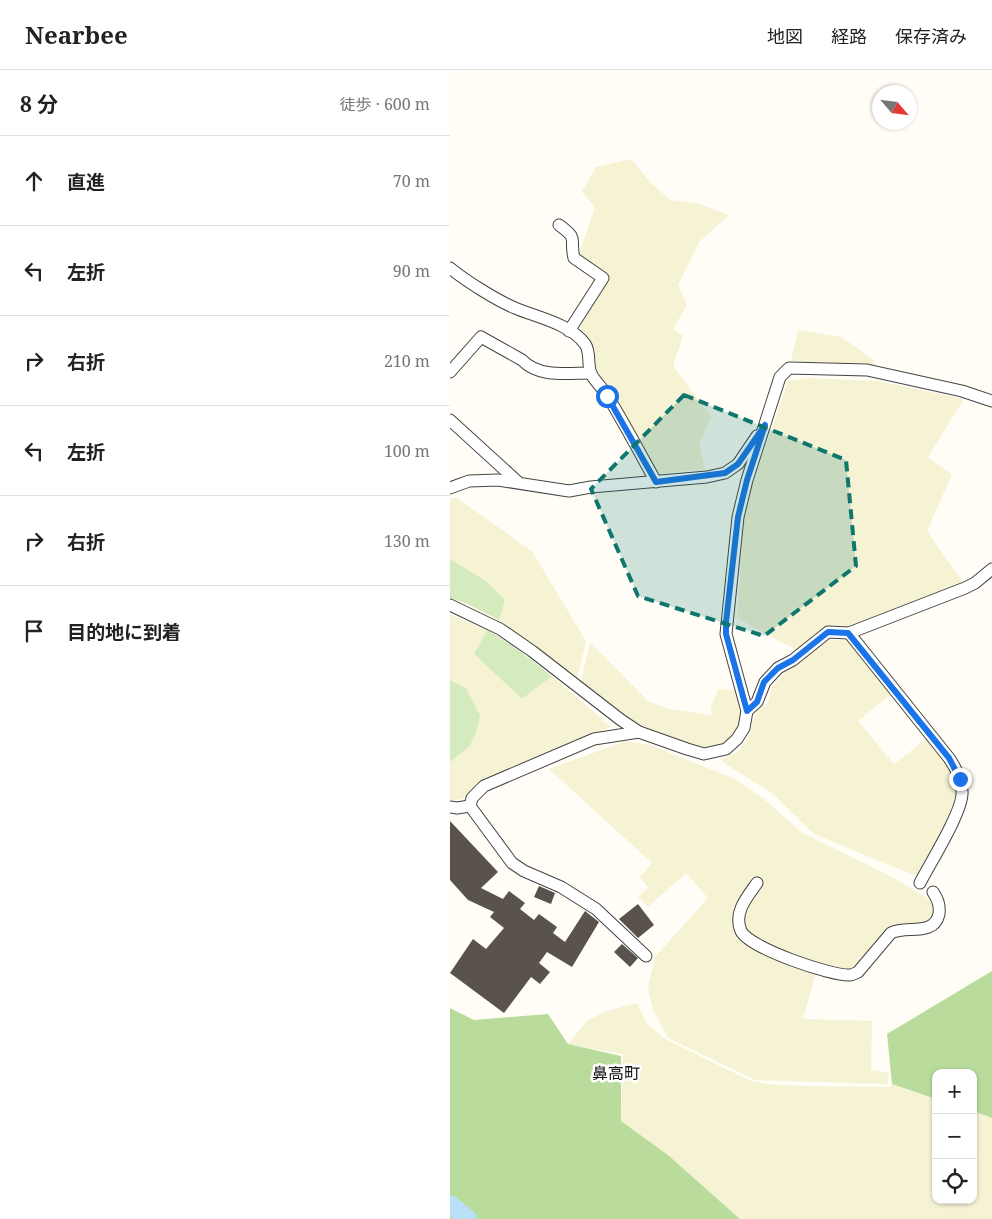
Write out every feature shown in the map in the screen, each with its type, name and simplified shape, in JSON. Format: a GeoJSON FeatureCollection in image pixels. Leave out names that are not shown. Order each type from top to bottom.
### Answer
{"type":"FeatureCollection","features":[{"type":"Feature","properties":{"kind":"street"},"geometry":{"type":"LineString","coordinates":[[559,225],[574,241],[574,258],[603,278],[569,331]]}},
{"type":"Feature","properties":{"kind":"street"},"geometry":{"type":"LineString","coordinates":[[450,268],[462,278],[502,301],[515,308],[550,320],[586,344],[591,373],[607,396],[656,482]]}},
{"type":"Feature","properties":{"kind":"street"},"geometry":{"type":"LineString","coordinates":[[450,372],[482,337],[522,360],[528,366],[542,372],[591,373]]}},
{"type":"Feature","properties":{"kind":"street"},"geometry":{"type":"LineString","coordinates":[[450,605],[500,629],[639,732],[686,750],[704,754],[726,749],[744,728],[747,711],[726,634],[738,517],[747,480],[780,377],[789,368],[867,370],[962,391],[992,401]]}},
{"type":"Feature","properties":{"kind":"street"},"geometry":{"type":"LineString","coordinates":[[450,420],[518,482]]}},
{"type":"Feature","properties":{"kind":"street"},"geometry":{"type":"LineString","coordinates":[[450,488],[469,481],[498,480],[569,491],[725,473],[738,464],[765,425]]}},
{"type":"Feature","properties":{"kind":"street"},"geometry":{"type":"LineString","coordinates":[[747,711],[757,702],[764,682],[778,668],[793,660],[828,632],[848,633],[965,588],[975,583],[992,569]]}},
{"type":"Feature","properties":{"kind":"street"},"geometry":{"type":"LineString","coordinates":[[848,633],[949,758],[960,779],[962,792],[960,802],[952,822],[920,883]]}},
{"type":"Feature","properties":{"kind":"street"},"geometry":{"type":"LineString","coordinates":[[470,806],[472,798],[484,786],[594,739],[639,732]]}},
{"type":"Feature","properties":{"kind":"street"},"geometry":{"type":"LineString","coordinates":[[450,807],[470,806]]}},
{"type":"Feature","properties":{"kind":"street"},"geometry":{"type":"LineString","coordinates":[[470,806],[512,863],[524,871],[561,887],[596,909],[646,956]]}},
{"type":"Feature","properties":{"kind":"street"},"geometry":{"type":"LineString","coordinates":[[757,882],[740,908],[741,931],[747,939],[788,959],[813,968],[851,975],[858,972],[891,933],[896,930],[920,930],[934,924],[938,918],[940,908],[933,892]]}},
{"type":"Feature","properties":{"kind":"highlighted area"},"geometry":{"type":"Polygon","coordinates":[[[684,395],[846,460],[856,566],[764,636],[638,596],[591,489],[684,395]]]}},
{"type":"Feature","properties":{"kind":"shaded area"},"geometry":{"type":"Polygon","coordinates":[[[631,159],[651,183],[670,200],[697,203],[729,215],[699,242],[678,285],[687,305],[673,329],[683,336],[673,366],[711,417],[699,444],[705,469],[658,474],[594,365],[578,331],[607,281],[606,273],[579,254],[595,207],[582,192],[596,167],[631,159]]]}},
{"type":"Feature","properties":{"kind":"shaded area"},"geometry":{"type":"Polygon","coordinates":[[[798,330],[841,337],[874,360],[874,365],[791,361],[798,330]]]}},
{"type":"Feature","properties":{"kind":"shaded area"},"geometry":{"type":"Polygon","coordinates":[[[807,378],[878,381],[964,399],[928,457],[952,474],[927,531],[964,584],[846,628],[821,629],[796,650],[737,618],[745,507],[788,381],[807,378]]]}},
{"type":"Feature","properties":{"kind":"shaded area"},"geometry":{"type":"Polygon","coordinates":[[[450,498],[457,498],[532,551],[586,641],[577,679],[499,620],[504,600],[486,581],[450,559],[450,498]]]}},
{"type":"Feature","properties":{"kind":"shaded area"},"geometry":{"type":"Polygon","coordinates":[[[450,614],[487,630],[474,654],[522,699],[552,676],[611,727],[476,784],[463,799],[450,801],[450,762],[469,747],[466,689],[450,680],[450,614]]]}},
{"type":"Feature","properties":{"kind":"shaded area"},"geometry":{"type":"Polygon","coordinates":[[[829,640],[848,640],[890,695],[858,721],[894,764],[926,739],[945,758],[958,786],[954,811],[921,873],[916,876],[814,834],[772,793],[724,763],[721,759],[737,753],[750,735],[753,720],[758,711],[768,703],[772,687],[785,672],[829,640]]]}},
{"type":"Feature","properties":{"kind":"shaded area"},"geometry":{"type":"Polygon","coordinates":[[[590,642],[648,701],[669,709],[712,715],[711,707],[718,689],[735,690],[741,706],[742,718],[733,737],[717,749],[707,750],[672,741],[635,722],[581,682],[590,642]]]}},
{"type":"Feature","properties":{"kind":"shaded area"},"geometry":{"type":"Polygon","coordinates":[[[626,741],[650,745],[735,779],[763,798],[801,832],[888,875],[926,897],[932,904],[933,914],[928,923],[910,927],[894,926],[855,971],[818,966],[803,1019],[872,1021],[871,1070],[889,1073],[887,1084],[755,1080],[668,1038],[653,1010],[648,988],[655,957],[708,898],[686,873],[648,907],[638,897],[648,888],[640,877],[652,863],[549,769],[626,741]]]}},
{"type":"Feature","properties":{"kind":"shaded area"},"geometry":{"type":"Polygon","coordinates":[[[637,1003],[649,1026],[667,1040],[751,1081],[768,1084],[808,1086],[889,1087],[892,1084],[932,1098],[932,1204],[977,1204],[977,1112],[992,1118],[992,1219],[740,1219],[668,1155],[621,1121],[623,1054],[568,1044],[587,1021],[604,1012],[637,1003]]]}},
{"type":"Feature","properties":{"kind":"green space"},"geometry":{"type":"Polygon","coordinates":[[[450,559],[486,581],[505,600],[499,620],[465,603],[450,598],[450,559]]]}},
{"type":"Feature","properties":{"kind":"green space"},"geometry":{"type":"Polygon","coordinates":[[[487,630],[512,645],[552,676],[522,699],[474,654],[487,630]]]}},
{"type":"Feature","properties":{"kind":"green space"},"geometry":{"type":"Polygon","coordinates":[[[450,680],[466,688],[480,716],[476,733],[469,747],[450,762],[450,680]]]}},
{"type":"Feature","properties":{"kind":"green space"},"geometry":{"type":"Polygon","coordinates":[[[992,971],[992,1118],[977,1112],[977,1069],[932,1069],[932,1098],[892,1084],[887,1034],[992,971]]]}},
{"type":"Feature","properties":{"kind":"green space"},"geometry":{"type":"Polygon","coordinates":[[[450,1008],[474,1020],[548,1014],[568,1044],[621,1056],[621,1121],[668,1155],[740,1219],[450,1219],[450,1008]]]}},
{"type":"Feature","properties":{"kind":"building"},"geometry":{"type":"Polygon","coordinates":[[[450,821],[498,872],[481,888],[503,899],[509,891],[525,903],[520,909],[534,920],[539,914],[557,927],[553,933],[565,942],[585,911],[599,922],[572,967],[547,952],[539,963],[550,972],[540,984],[531,977],[504,1013],[450,973],[473,939],[486,949],[504,928],[490,917],[494,912],[468,900],[450,880],[450,821]]]}},
{"type":"Feature","properties":{"kind":"building"},"geometry":{"type":"Polygon","coordinates":[[[539,886],[555,893],[551,904],[534,897],[539,886]]]}},
{"type":"Feature","properties":{"kind":"building"},"geometry":{"type":"Polygon","coordinates":[[[638,904],[654,925],[638,938],[619,919],[638,904]]]}},
{"type":"Feature","properties":{"kind":"building"},"geometry":{"type":"Polygon","coordinates":[[[622,944],[638,958],[630,967],[614,952],[622,944]]]}},
{"type":"Feature","properties":{"kind":"waterway"},"geometry":{"type":"LineString","coordinates":[[450,1204],[468,1219]]}},
{"type":"Feature","properties":{"kind":"district","name":"鼻高町"},"geometry":{"type":"Point","coordinates":[616,1073]}},
{"type":"Feature","properties":{"kind":"route"},"geometry":{"type":"LineString","coordinates":[[607,396],[656,482],[707,477],[725,473],[738,464],[765,425],[747,480],[738,517],[726,622],[729,647],[747,711],[757,702],[764,682],[778,668],[793,660],[828,632],[848,633],[949,758],[956,768],[960,779]]}}]}
